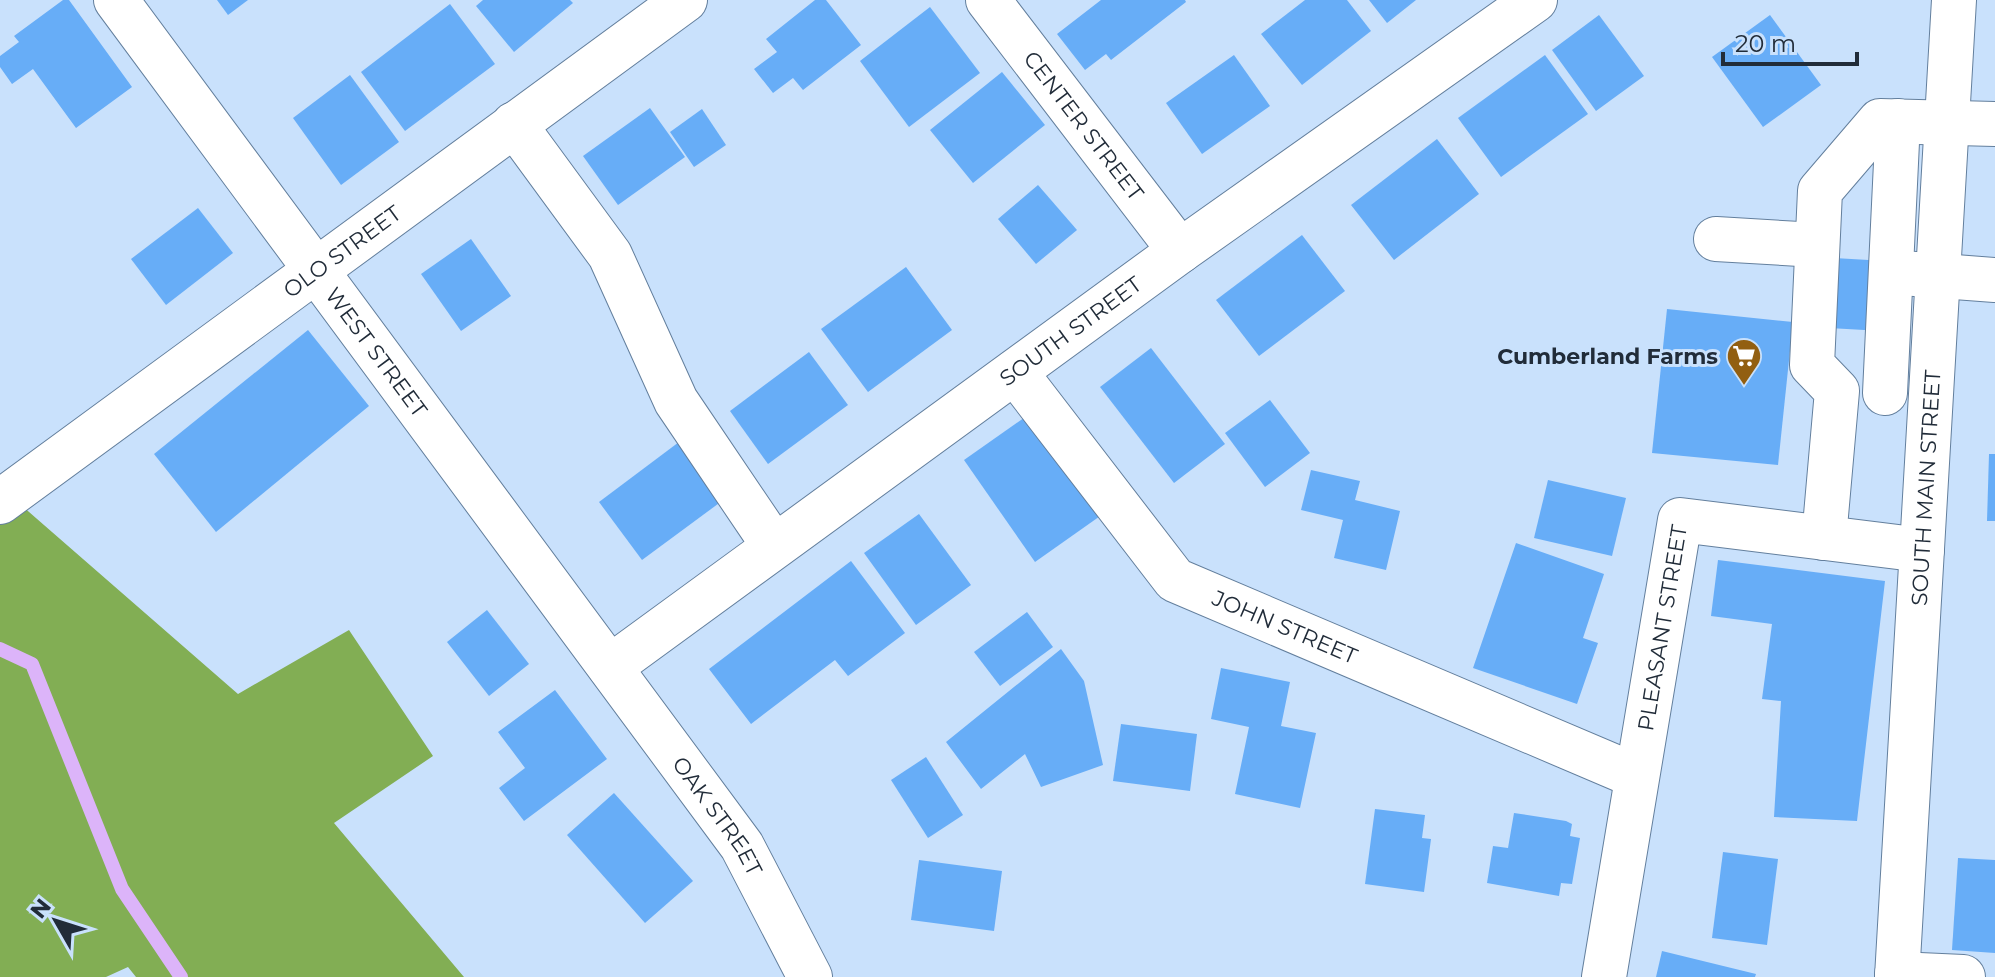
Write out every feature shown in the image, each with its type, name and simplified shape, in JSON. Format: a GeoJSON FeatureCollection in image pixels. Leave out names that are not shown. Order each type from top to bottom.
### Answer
{"type":"FeatureCollection","features":[{"type":"Feature","properties":{"kind":"street","name":"WEST STREET"},"geometry":{"type":"LineString","coordinates":[[116,0],[610,667]]}},
{"type":"Feature","properties":{"kind":"street","name":"OLO STREET"},"geometry":{"type":"LineString","coordinates":[[0,502],[685,0]]}},
{"type":"Feature","properties":{"kind":"street","name":"CENTER STREET"},"geometry":{"type":"LineString","coordinates":[[988,0],[1180,251]]}},
{"type":"Feature","properties":{"kind":"street","name":"SOUTH STREET"},"geometry":{"type":"LineString","coordinates":[[610,667],[1180,251],[1535,0]]}},
{"type":"Feature","properties":{"kind":"street","name":"SOUTH MAIN STREET"},"geometry":{"type":"LineString","coordinates":[[1897,975],[1954,0]]}},
{"type":"Feature","properties":{"kind":"street"},"geometry":{"type":"LineString","coordinates":[[1932,396],[1837,391],[1812,365],[1820,191],[1880,121],[1995,124]]}},
{"type":"Feature","properties":{"kind":"street"},"geometry":{"type":"LineString","coordinates":[[1885,393],[1898,121]]}},
{"type":"Feature","properties":{"kind":"street"},"geometry":{"type":"LineString","coordinates":[[514,124],[610,255],[676,401],[774,546]]}},
{"type":"Feature","properties":{"kind":"street"},"geometry":{"type":"LineString","coordinates":[[1716,239],[1817,245]]}},
{"type":"Feature","properties":{"kind":"street"},"geometry":{"type":"LineString","coordinates":[[1891,272],[1995,280]]}},
{"type":"Feature","properties":{"kind":"street","name":"JOHN STREET"},"geometry":{"type":"LineString","coordinates":[[1015,372],[1175,580],[1636,776]]}},
{"type":"Feature","properties":{"kind":"street"},"geometry":{"type":"LineString","coordinates":[[1824,538],[1837,391]]}},
{"type":"Feature","properties":{"kind":"street","name":"PLEASANT STREET"},"geometry":{"type":"LineString","coordinates":[[1604,977],[1680,520],[1922,550]]}},
{"type":"Feature","properties":{"kind":"street","name":"OAK STREET"},"geometry":{"type":"LineString","coordinates":[[610,667],[742,846],[810,977]]}},
{"type":"Feature","properties":{"kind":"street"},"geometry":{"type":"LineString","coordinates":[[1897,975],[1963,977]]}},
{"type":"Feature","properties":{"kind":"green space"},"geometry":{"type":"Polygon","coordinates":[[[21,505],[238,694],[349,630],[433,756],[334,823],[464,977],[136,977],[128,967],[106,977],[0,977],[0,521],[21,505]]]}},
{"type":"Feature","properties":{"kind":"building"},"geometry":{"type":"Polygon","coordinates":[[[63,0],[69,0],[132,87],[76,128],[33,69],[12,84],[0,67],[0,56],[19,42],[14,36],[63,0]]]}},
{"type":"Feature","properties":{"kind":"building"},"geometry":{"type":"Polygon","coordinates":[[[217,0],[248,0],[228,15],[217,0]]]}},
{"type":"Feature","properties":{"kind":"building"},"geometry":{"type":"Polygon","coordinates":[[[483,0],[570,0],[573,3],[514,52],[476,6],[483,0]]]}},
{"type":"Feature","properties":{"kind":"building"},"geometry":{"type":"Polygon","coordinates":[[[815,0],[826,0],[861,45],[803,90],[793,78],[773,93],[754,69],[777,52],[766,39],[815,0]]]}},
{"type":"Feature","properties":{"kind":"building"},"geometry":{"type":"Polygon","coordinates":[[[1101,0],[1186,2],[1111,60],[1106,54],[1085,70],[1057,34],[1101,0]]]}},
{"type":"Feature","properties":{"kind":"building"},"geometry":{"type":"Polygon","coordinates":[[[1305,0],[1347,0],[1371,31],[1302,85],[1261,34],[1305,0]]]}},
{"type":"Feature","properties":{"kind":"building"},"geometry":{"type":"Polygon","coordinates":[[[1369,0],[1416,0],[1387,23],[1369,0]]]}},
{"type":"Feature","properties":{"kind":"building"},"geometry":{"type":"Polygon","coordinates":[[[450,4],[495,64],[405,131],[361,72],[450,4]]]}},
{"type":"Feature","properties":{"kind":"building"},"geometry":{"type":"Polygon","coordinates":[[[930,7],[980,73],[909,127],[860,61],[930,7]]]}},
{"type":"Feature","properties":{"kind":"building"},"geometry":{"type":"Polygon","coordinates":[[[1599,15],[1644,76],[1596,111],[1552,50],[1599,15]]]}},
{"type":"Feature","properties":{"kind":"building"},"geometry":{"type":"Polygon","coordinates":[[[1770,15],[1821,85],[1763,127],[1712,57],[1770,15]]]}},
{"type":"Feature","properties":{"kind":"building"},"geometry":{"type":"Polygon","coordinates":[[[1234,55],[1270,106],[1202,154],[1166,103],[1234,55]]]}},
{"type":"Feature","properties":{"kind":"building"},"geometry":{"type":"Polygon","coordinates":[[[1545,55],[1588,114],[1501,177],[1458,118],[1545,55]]]}},
{"type":"Feature","properties":{"kind":"building"},"geometry":{"type":"Polygon","coordinates":[[[1002,72],[1045,125],[973,183],[930,130],[1002,72]]]}},
{"type":"Feature","properties":{"kind":"building"},"geometry":{"type":"Polygon","coordinates":[[[350,75],[399,142],[341,185],[293,118],[350,75]]]}},
{"type":"Feature","properties":{"kind":"building"},"geometry":{"type":"Polygon","coordinates":[[[650,108],[685,157],[618,205],[583,156],[650,108]]]}},
{"type":"Feature","properties":{"kind":"building"},"geometry":{"type":"Polygon","coordinates":[[[702,109],[726,145],[694,167],[670,132],[702,109]]]}},
{"type":"Feature","properties":{"kind":"building"},"geometry":{"type":"Polygon","coordinates":[[[1437,139],[1479,194],[1394,260],[1351,205],[1437,139]]]}},
{"type":"Feature","properties":{"kind":"building"},"geometry":{"type":"Polygon","coordinates":[[[1038,185],[1077,230],[1036,264],[998,219],[1038,185]]]}},
{"type":"Feature","properties":{"kind":"building"},"geometry":{"type":"Polygon","coordinates":[[[198,208],[233,253],[166,305],[131,259],[198,208]]]}},
{"type":"Feature","properties":{"kind":"building"},"geometry":{"type":"Polygon","coordinates":[[[1302,235],[1345,291],[1259,356],[1216,300],[1302,235]]]}},
{"type":"Feature","properties":{"kind":"building"},"geometry":{"type":"Polygon","coordinates":[[[471,239],[511,296],[461,331],[421,274],[471,239]]]}},
{"type":"Feature","properties":{"kind":"building"},"geometry":{"type":"Polygon","coordinates":[[[1834,258],[1886,261],[1882,331],[1829,328],[1834,258]]]}},
{"type":"Feature","properties":{"kind":"building"},"geometry":{"type":"Polygon","coordinates":[[[906,267],[952,330],[868,392],[821,329],[906,267]]]}},
{"type":"Feature","properties":{"kind":"building"},"geometry":{"type":"Polygon","coordinates":[[[1667,309],[1793,322],[1778,465],[1652,453],[1667,309]]]}},
{"type":"Feature","properties":{"kind":"building"},"geometry":{"type":"Polygon","coordinates":[[[308,330],[369,406],[216,532],[154,454],[308,330]]]}},
{"type":"Feature","properties":{"kind":"building"},"geometry":{"type":"Polygon","coordinates":[[[1151,348],[1225,444],[1174,483],[1100,387],[1151,348]]]}},
{"type":"Feature","properties":{"kind":"building"},"geometry":{"type":"Polygon","coordinates":[[[809,352],[848,405],[768,464],[730,411],[809,352]]]}},
{"type":"Feature","properties":{"kind":"building"},"geometry":{"type":"Polygon","coordinates":[[[1270,400],[1310,453],[1265,487],[1225,433],[1270,400]]]}},
{"type":"Feature","properties":{"kind":"building"},"geometry":{"type":"Polygon","coordinates":[[[1031,413],[1103,514],[1035,562],[964,460],[1031,413]]]}},
{"type":"Feature","properties":{"kind":"building"},"geometry":{"type":"Polygon","coordinates":[[[683,439],[726,498],[642,560],[599,502],[683,439]]]}},
{"type":"Feature","properties":{"kind":"building"},"geometry":{"type":"Polygon","coordinates":[[[1989,454],[1995,454],[1995,521],[1987,521],[1989,454]]]}},
{"type":"Feature","properties":{"kind":"building"},"geometry":{"type":"Polygon","coordinates":[[[1311,470],[1360,481],[1355,500],[1400,511],[1386,570],[1334,558],[1343,520],[1301,510],[1311,470]]]}},
{"type":"Feature","properties":{"kind":"building"},"geometry":{"type":"Polygon","coordinates":[[[1548,480],[1626,498],[1612,556],[1534,538],[1548,480]]]}},
{"type":"Feature","properties":{"kind":"building"},"geometry":{"type":"Polygon","coordinates":[[[919,514],[971,585],[916,625],[864,553],[919,514]]]}},
{"type":"Feature","properties":{"kind":"building"},"geometry":{"type":"Polygon","coordinates":[[[1516,543],[1604,574],[1583,638],[1598,643],[1577,704],[1473,668],[1516,543]]]}},
{"type":"Feature","properties":{"kind":"building"},"geometry":{"type":"Polygon","coordinates":[[[1718,560],[1885,581],[1857,821],[1774,817],[1781,701],[1762,699],[1772,624],[1711,616],[1718,560]]]}},
{"type":"Feature","properties":{"kind":"building"},"geometry":{"type":"Polygon","coordinates":[[[851,561],[905,633],[848,676],[835,660],[751,724],[709,669],[851,561]]]}},
{"type":"Feature","properties":{"kind":"building"},"geometry":{"type":"Polygon","coordinates":[[[487,610],[529,664],[489,696],[447,642],[487,610]]]}},
{"type":"Feature","properties":{"kind":"building"},"geometry":{"type":"Polygon","coordinates":[[[1027,612],[1053,647],[1000,686],[974,652],[1027,612]]]}},
{"type":"Feature","properties":{"kind":"building"},"geometry":{"type":"Polygon","coordinates":[[[1061,649],[1084,681],[1103,765],[1041,787],[1025,754],[981,789],[946,742],[1061,649]]]}},
{"type":"Feature","properties":{"kind":"building"},"geometry":{"type":"Polygon","coordinates":[[[1221,668],[1290,682],[1281,726],[1316,733],[1300,808],[1235,794],[1249,727],[1211,719],[1221,668]]]}},
{"type":"Feature","properties":{"kind":"building"},"geometry":{"type":"Polygon","coordinates":[[[555,690],[607,759],[524,821],[499,788],[525,768],[498,732],[555,690]]]}},
{"type":"Feature","properties":{"kind":"building"},"geometry":{"type":"Polygon","coordinates":[[[1121,724],[1197,734],[1190,791],[1113,781],[1121,724]]]}},
{"type":"Feature","properties":{"kind":"building"},"geometry":{"type":"Polygon","coordinates":[[[926,757],[963,815],[928,838],[891,780],[926,757]]]}},
{"type":"Feature","properties":{"kind":"building"},"geometry":{"type":"Polygon","coordinates":[[[614,793],[693,881],[645,923],[567,835],[614,793]]]}},
{"type":"Feature","properties":{"kind":"building"},"geometry":{"type":"Polygon","coordinates":[[[1375,809],[1425,815],[1422,838],[1431,839],[1424,892],[1365,884],[1375,809]]]}},
{"type":"Feature","properties":{"kind":"building"},"geometry":{"type":"Polygon","coordinates":[[[1514,813],[1566,821],[1572,824],[1570,836],[1580,838],[1572,884],[1561,883],[1559,896],[1487,883],[1493,846],[1508,848],[1514,813]]]}},
{"type":"Feature","properties":{"kind":"building"},"geometry":{"type":"Polygon","coordinates":[[[1723,852],[1778,859],[1767,945],[1712,938],[1723,852]]]}},
{"type":"Feature","properties":{"kind":"building"},"geometry":{"type":"Polygon","coordinates":[[[1958,858],[1995,860],[1995,953],[1952,950],[1958,858]]]}},
{"type":"Feature","properties":{"kind":"building"},"geometry":{"type":"Polygon","coordinates":[[[919,860],[1002,871],[994,931],[911,920],[919,860]]]}},
{"type":"Feature","properties":{"kind":"building"},"geometry":{"type":"Polygon","coordinates":[[[1662,951],[1756,974],[1755,977],[1656,977],[1662,951]]]}},
{"type":"Feature","properties":{"kind":"waterway"},"geometry":{"type":"LineString","coordinates":[[0,649],[32,664],[122,889],[181,977]]}},
{"type":"Feature","properties":{"kind":"place","name":"Cumberland Farms"},"geometry":{"type":"Point","coordinates":[1744,387]}}]}
